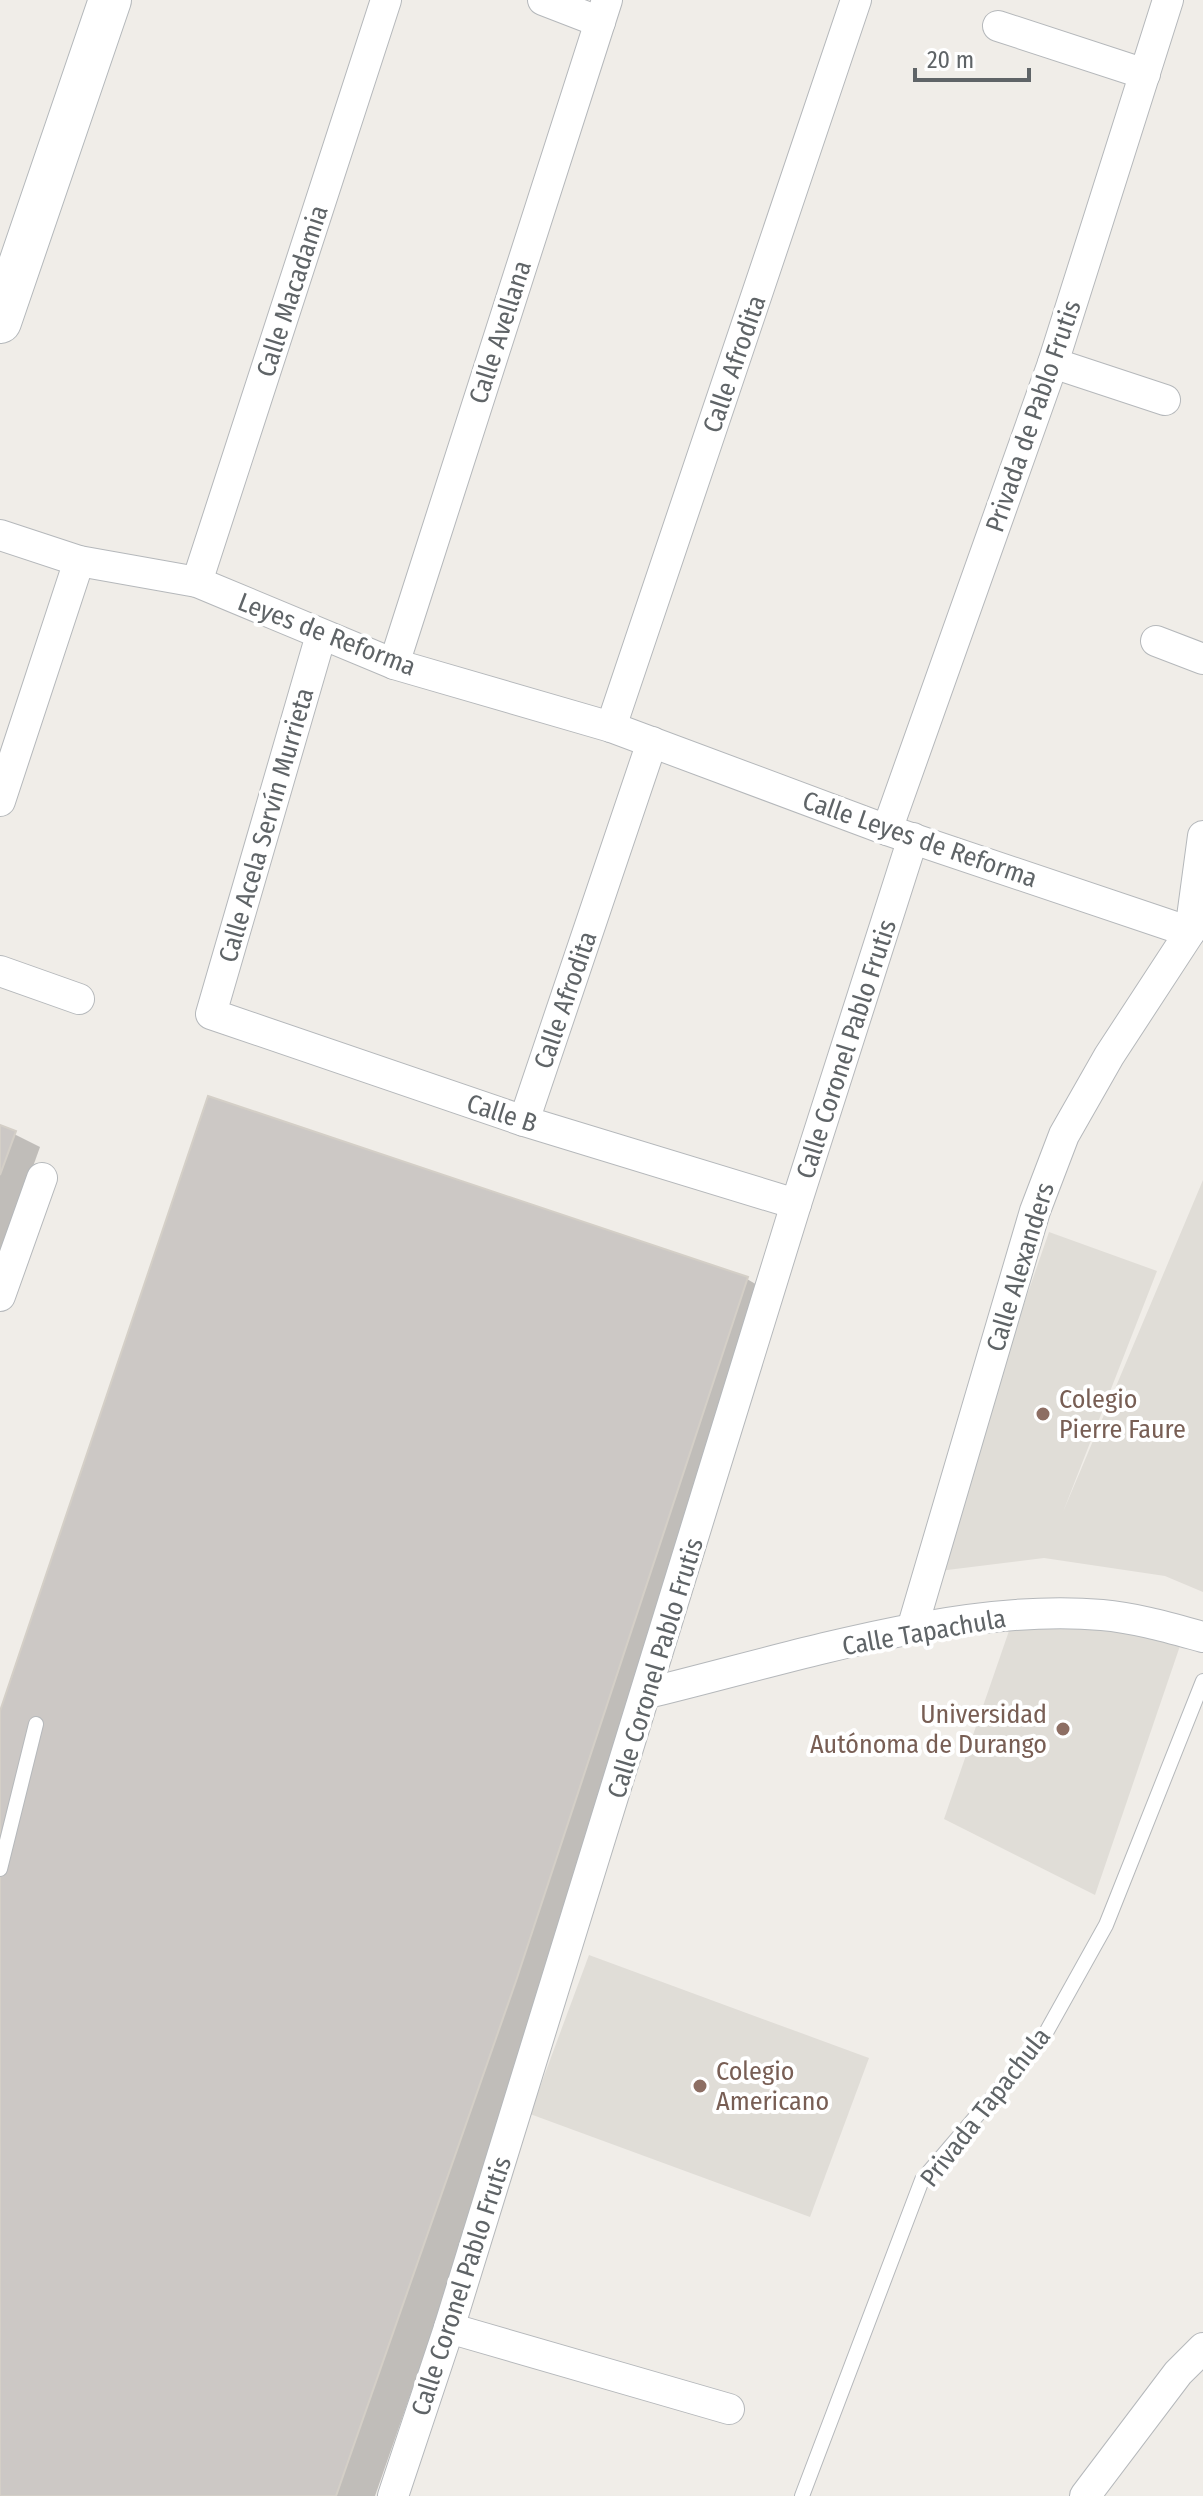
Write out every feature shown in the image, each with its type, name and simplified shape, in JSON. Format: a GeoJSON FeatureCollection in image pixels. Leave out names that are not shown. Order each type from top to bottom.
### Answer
{"type":"FeatureCollection","features":[{"type":"Feature","properties":{"kind":"main road"},"geometry":{"type":"LineString","coordinates":[[0,322],[110,0]]}},
{"type":"Feature","properties":{"kind":"street","name":"Calle Macadamia"},"geometry":{"type":"LineString","coordinates":[[197,582],[386,0]]}},
{"type":"Feature","properties":{"kind":"street"},"geometry":{"type":"LineString","coordinates":[[543,0],[603,11]]}},
{"type":"Feature","properties":{"kind":"street","name":"Calle Afrodita"},"geometry":{"type":"LineString","coordinates":[[611,727],[856,0]]}},
{"type":"Feature","properties":{"kind":"street","name":"Privada de Pablo Frutis"},"geometry":{"type":"LineString","coordinates":[[900,834],[1168,0]]}},
{"type":"Feature","properties":{"kind":"street","name":"Calle Avellana"},"geometry":{"type":"LineString","coordinates":[[394,664],[603,11]]}},
{"type":"Feature","properties":{"kind":"street"},"geometry":{"type":"LineString","coordinates":[[998,26],[1145,74]]}},
{"type":"Feature","properties":{"kind":"street"},"geometry":{"type":"LineString","coordinates":[[1053,363],[1165,400]]}},
{"type":"Feature","properties":{"kind":"street","name":"Leyes de Reforma"},"geometry":{"type":"LineString","coordinates":[[0,535],[79,561],[197,582],[394,664],[611,727],[652,742]]}},
{"type":"Feature","properties":{"kind":"street"},"geometry":{"type":"LineString","coordinates":[[0,801],[79,561]]}},
{"type":"Feature","properties":{"kind":"street","name":"Calle Acela Servín Murrieta"},"geometry":{"type":"LineString","coordinates":[[211,1014],[321,635]]}},
{"type":"Feature","properties":{"kind":"street"},"geometry":{"type":"LineString","coordinates":[[1156,641],[1203,659]]}},
{"type":"Feature","properties":{"kind":"street","name":"Calle Afrodita"},"geometry":{"type":"LineString","coordinates":[[524,1121],[652,742]]}},
{"type":"Feature","properties":{"kind":"street","name":"Calle Leyes de Reforma"},"geometry":{"type":"LineString","coordinates":[[652,742],[900,834],[1190,932]]}},
{"type":"Feature","properties":{"kind":"street","name":"Calle Coronel Pablo Frutis"},"geometry":{"type":"LineString","coordinates":[[393,2496],[449,2328],[648,1693],[796,1204],[900,834]]}},
{"type":"Feature","properties":{"kind":"street"},"geometry":{"type":"LineString","coordinates":[[1190,932],[1203,836]]}},
{"type":"Feature","properties":{"kind":"street","name":"Calle Alexanders"},"geometry":{"type":"LineString","coordinates":[[912,1629],[1035,1211],[1064,1135],[1109,1056],[1190,932]]}},
{"type":"Feature","properties":{"kind":"street"},"geometry":{"type":"LineString","coordinates":[[0,971],[79,999]]}},
{"type":"Feature","properties":{"kind":"street","name":"Calle B"},"geometry":{"type":"LineString","coordinates":[[211,1014],[524,1121],[796,1204]]}},
{"type":"Feature","properties":{"kind":"street"},"geometry":{"type":"LineString","coordinates":[[0,1293],[42,1178]]}},
{"type":"Feature","properties":{"kind":"street","name":"Calle Tapachula"},"geometry":{"type":"LineString","coordinates":[[648,1693],[912,1629],[1039,1613],[1103,1615],[1203,1637]]}},
{"type":"Feature","properties":{"kind":"street"},"geometry":{"type":"LineString","coordinates":[[449,2328],[729,2409]]}},
{"type":"Feature","properties":{"kind":"street"},"geometry":{"type":"LineString","coordinates":[[1085,2496],[1178,2373],[1203,2348]]}},
{"type":"Feature","properties":{"kind":"lane","name":"Privada Tapachula"},"geometry":{"type":"LineString","coordinates":[[802,2496],[922,2180],[1043,2038],[1106,1925],[1203,1681]]}},
{"type":"Feature","properties":{"kind":"lane"},"geometry":{"type":"LineString","coordinates":[[0,1869],[36,1724]]}},
{"type":"Feature","properties":{"kind":"shaded area"},"geometry":{"type":"Polygon","coordinates":[[[1203,1180],[1203,1592],[1165,1576],[1044,1558],[931,1572],[1049,1232],[1157,1271],[1063,1512],[1203,1180]]]}},
{"type":"Feature","properties":{"kind":"shaded area","name":"Universidad Autónoma de Durango"},"geometry":{"type":"Polygon","coordinates":[[[1073,1622],[1182,1640],[1095,1895],[944,1819],[1010,1628],[1073,1622]]]}},
{"type":"Feature","properties":{"kind":"shaded area","name":"Colegio Americano"},"geometry":{"type":"Polygon","coordinates":[[[589,1955],[869,2058],[810,2217],[530,2114],[589,1955]]]}},
{"type":"Feature","properties":{"kind":"building"},"geometry":{"type":"Polygon","coordinates":[[[208,1096],[748,1277],[516,1981],[336,2496],[0,2496],[0,1711],[208,1096]]]}},
{"type":"Feature","properties":{"kind":"building"},"geometry":{"type":"Polygon","coordinates":[[[0,1125],[16,1131],[0,1175],[0,1125]]]}},
{"type":"Feature","properties":{"kind":"place","name":"Colegio Pierre Faure"},"geometry":{"type":"Point","coordinates":[1043,1414]}},
{"type":"Feature","properties":{"kind":"place","name":"Universidad Autónoma de Durango"},"geometry":{"type":"Point","coordinates":[1063,1729]}},
{"type":"Feature","properties":{"kind":"place","name":"Colegio Americano"},"geometry":{"type":"Point","coordinates":[700,2086]}}]}
